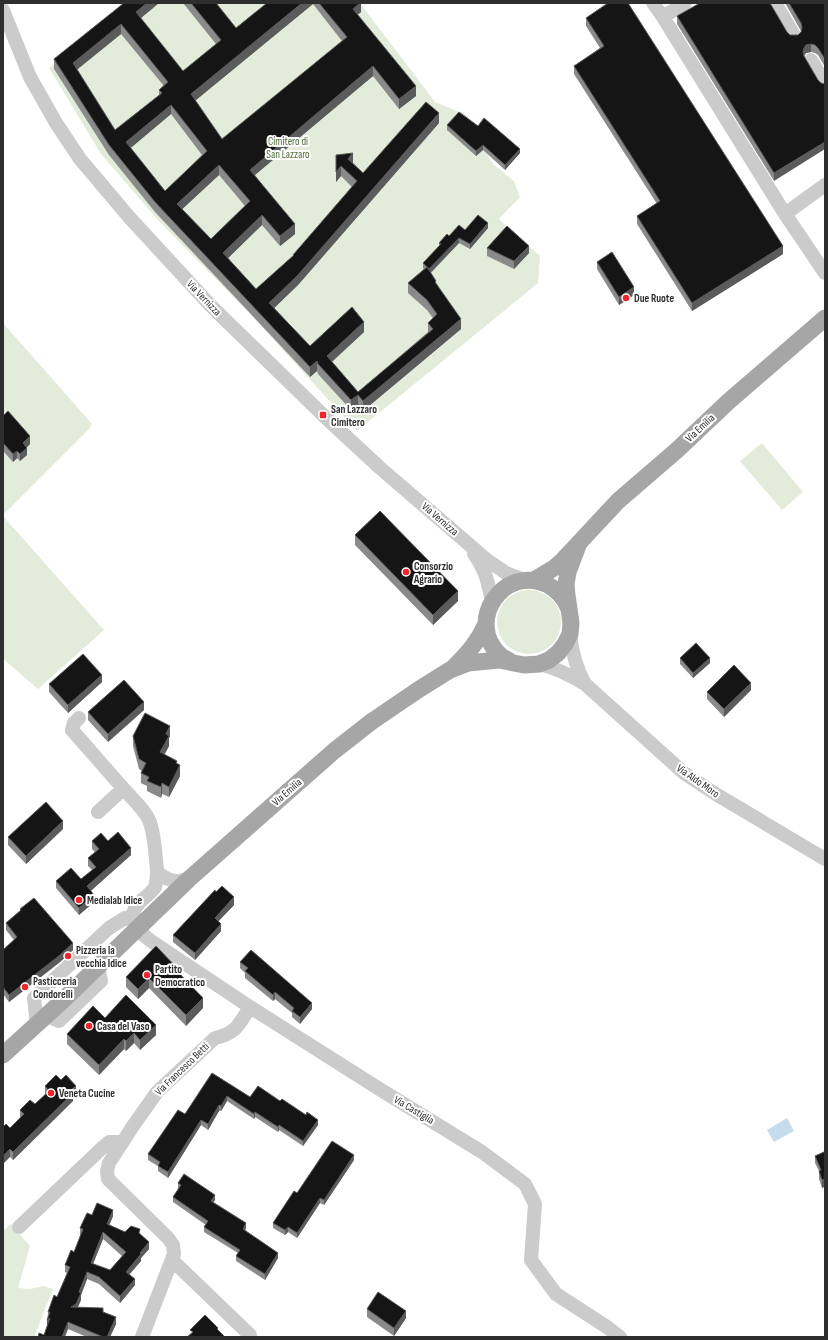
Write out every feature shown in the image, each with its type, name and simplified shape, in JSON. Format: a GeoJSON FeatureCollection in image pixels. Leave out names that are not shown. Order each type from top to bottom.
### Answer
{"type":"FeatureCollection","features":[{"type":"Feature","properties":{"kind":"main road","name":"Via Emilia"},"geometry":{"type":"LineString","coordinates":[[511,662],[501,655],[493,646],[488,636],[486,624],[487,613],[492,602],[500,592],[511,584],[529,580],[554,568],[570,554],[618,501],[676,451],[729,401],[825,318]]}},
{"type":"Feature","properties":{"kind":"main road","name":"Via Emilia"},"geometry":{"type":"LineString","coordinates":[[3,1055],[98,966],[134,922],[189,879],[334,751],[364,727],[450,670],[468,663],[498,660],[524,665],[538,664],[549,660],[558,653],[570,634],[570,612],[566,595],[568,572],[579,543]]}},
{"type":"Feature","properties":{"kind":"main road","name":"Via Emilia"},"geometry":{"type":"LineString","coordinates":[[529,580],[548,585],[560,594],[570,612]]}},
{"type":"Feature","properties":{"kind":"main road","name":"Via Emilia"},"geometry":{"type":"LineString","coordinates":[[450,670],[472,648],[481,636],[486,624]]}},
{"type":"Feature","properties":{"kind":"street"},"geometry":{"type":"LineString","coordinates":[[653,3],[785,214],[825,273]]}},
{"type":"Feature","properties":{"kind":"street"},"geometry":{"type":"LineString","coordinates":[[663,17],[685,3]]}},
{"type":"Feature","properties":{"kind":"street"},"geometry":{"type":"LineString","coordinates":[[774,3],[794,35]]}},
{"type":"Feature","properties":{"kind":"street","name":"Via Vernizza"},"geometry":{"type":"LineString","coordinates":[[3,10],[30,77],[56,123],[80,159],[129,217],[211,306],[323,415],[379,467],[487,560],[506,573],[529,580]]}},
{"type":"Feature","properties":{"kind":"street"},"geometry":{"type":"LineString","coordinates":[[811,60],[825,83]]}},
{"type":"Feature","properties":{"kind":"street"},"geometry":{"type":"LineString","coordinates":[[785,214],[825,185]]}},
{"type":"Feature","properties":{"kind":"street","name":"Via Vernizza"},"geometry":{"type":"LineString","coordinates":[[463,539],[485,572],[489,582],[492,602]]}},
{"type":"Feature","properties":{"kind":"street","name":"Via Aldo Moro"},"geometry":{"type":"LineString","coordinates":[[570,634],[573,658],[585,684]]}},
{"type":"Feature","properties":{"kind":"street","name":"Via Aldo Moro"},"geometry":{"type":"LineString","coordinates":[[538,664],[568,674],[585,684],[684,773],[825,859]]}},
{"type":"Feature","properties":{"kind":"street","name":"Via Emilia"},"geometry":{"type":"LineString","coordinates":[[42,1020],[34,998],[116,922],[134,922],[135,907],[152,892],[155,886],[157,872],[150,821],[145,813],[72,730],[74,723],[79,718]]}},
{"type":"Feature","properties":{"kind":"street"},"geometry":{"type":"LineString","coordinates":[[98,812],[123,789]]}},
{"type":"Feature","properties":{"kind":"street"},"geometry":{"type":"LineString","coordinates":[[157,872],[174,881],[189,879]]}},
{"type":"Feature","properties":{"kind":"street","name":"Via Castiglia"},"geometry":{"type":"LineString","coordinates":[[134,922],[155,944],[250,1008],[482,1152],[525,1184],[535,1204],[530,1260],[556,1294],[607,1326],[620,1337]]}},
{"type":"Feature","properties":{"kind":"street","name":"Via Francesco Betti"},"geometry":{"type":"LineString","coordinates":[[142,1337],[172,1260],[174,1254],[173,1245],[168,1238],[108,1179],[107,1171],[109,1163],[157,1092],[215,1038],[234,1031],[250,1008]]}},
{"type":"Feature","properties":{"kind":"street"},"geometry":{"type":"LineString","coordinates":[[19,1227],[109,1142],[123,1142]]}},
{"type":"Feature","properties":{"kind":"street"},"geometry":{"type":"LineString","coordinates":[[172,1260],[250,1336]]}},
{"type":"Feature","properties":{"kind":"green space","name":"Cimitero di San Lazzaro"},"geometry":{"type":"Polygon","coordinates":[[[129,3],[360,3],[435,102],[467,115],[492,163],[514,181],[520,197],[499,219],[540,256],[538,283],[357,431],[252,316],[159,221],[101,154],[49,68],[129,3]]]}},
{"type":"Feature","properties":{"kind":"green space"},"geometry":{"type":"Polygon","coordinates":[[[3,323],[92,424],[90,426],[91,427],[3,515],[3,323]]]}},
{"type":"Feature","properties":{"kind":"green space"},"geometry":{"type":"Polygon","coordinates":[[[762,443],[803,492],[782,510],[740,461],[762,443]]]}},
{"type":"Feature","properties":{"kind":"green space"},"geometry":{"type":"Polygon","coordinates":[[[3,516],[104,630],[38,689],[3,659],[3,516]]]}},
{"type":"Feature","properties":{"kind":"green space"},"geometry":{"type":"Polygon","coordinates":[[[529,590],[547,596],[555,604],[561,622],[555,640],[547,648],[529,654],[511,648],[503,640],[497,622],[503,604],[511,596],[529,590]]]}},
{"type":"Feature","properties":{"kind":"green space"},"geometry":{"type":"Polygon","coordinates":[[[11,1224],[30,1246],[18,1288],[30,1289],[44,1286],[53,1289],[34,1337],[3,1337],[3,1231],[11,1224]]]}},
{"type":"Feature","properties":{"kind":"water"},"geometry":{"type":"Polygon","coordinates":[[[787,1118],[794,1131],[774,1142],[767,1130],[787,1118]]]}},
{"type":"Feature","properties":{"kind":"building"},"geometry":{"type":"Polygon","coordinates":[[[124,3],[147,3],[136,12],[183,71],[221,40],[191,3],[216,3],[236,28],[267,3],[302,3],[191,94],[222,139],[347,37],[319,3],[360,3],[353,9],[416,86],[399,99],[373,66],[250,170],[295,224],[280,236],[262,215],[223,253],[256,289],[294,255],[357,181],[341,166],[336,172],[336,155],[353,153],[348,159],[363,173],[426,102],[439,113],[298,275],[269,303],[310,346],[352,307],[364,322],[327,356],[358,392],[433,329],[428,323],[437,314],[427,300],[408,283],[427,267],[436,281],[435,282],[461,319],[363,401],[358,395],[351,400],[318,364],[317,361],[310,367],[155,202],[109,145],[54,59],[124,3]],[[121,24],[73,63],[115,130],[162,93],[159,90],[168,82],[121,24]],[[171,105],[126,142],[165,191],[207,151],[171,105]],[[219,165],[177,204],[211,239],[250,201],[219,165]]]}},
{"type":"Feature","properties":{"kind":"building"},"geometry":{"type":"Polygon","coordinates":[[[608,3],[628,3],[783,246],[692,303],[637,216],[660,201],[574,66],[604,46],[586,18],[608,3]]]}},
{"type":"Feature","properties":{"kind":"building"},"geometry":{"type":"Polygon","coordinates":[[[700,3],[770,3],[787,32],[790,35],[798,35],[802,28],[801,23],[789,3],[825,3],[825,59],[815,45],[806,45],[803,52],[818,80],[825,84],[825,142],[774,173],[677,16],[700,3]]]}},
{"type":"Feature","properties":{"kind":"building"},"geometry":{"type":"Polygon","coordinates":[[[459,112],[478,126],[484,118],[520,149],[505,165],[483,145],[476,151],[447,125],[459,112]]]}},
{"type":"Feature","properties":{"kind":"building"},"geometry":{"type":"Polygon","coordinates":[[[478,215],[488,223],[470,244],[459,238],[429,269],[423,263],[441,244],[439,243],[447,234],[449,236],[459,225],[465,230],[478,215]]]}},
{"type":"Feature","properties":{"kind":"building"},"geometry":{"type":"Polygon","coordinates":[[[507,226],[529,246],[514,261],[487,248],[507,226]]]}},
{"type":"Feature","properties":{"kind":"building"},"geometry":{"type":"Polygon","coordinates":[[[612,252],[634,287],[619,297],[597,262],[612,252]]]}},
{"type":"Feature","properties":{"kind":"building"},"geometry":{"type":"Polygon","coordinates":[[[8,411],[30,436],[23,443],[27,448],[20,454],[17,451],[13,454],[4,444],[3,445],[3,416],[8,411]]]}},
{"type":"Feature","properties":{"kind":"building"},"geometry":{"type":"Polygon","coordinates":[[[380,511],[458,591],[433,615],[355,535],[380,511]]]}},
{"type":"Feature","properties":{"kind":"building"},"geometry":{"type":"Polygon","coordinates":[[[696,643],[710,658],[693,673],[680,658],[696,643]]]}},
{"type":"Feature","properties":{"kind":"building"},"geometry":{"type":"Polygon","coordinates":[[[83,654],[102,675],[68,705],[49,684],[83,654]]]}},
{"type":"Feature","properties":{"kind":"building"},"geometry":{"type":"Polygon","coordinates":[[[734,665],[751,683],[724,709],[707,692],[734,665]]]}},
{"type":"Feature","properties":{"kind":"building"},"geometry":{"type":"Polygon","coordinates":[[[124,680],[144,702],[108,734],[88,712],[124,680]]]}},
{"type":"Feature","properties":{"kind":"building"},"geometry":{"type":"Polygon","coordinates":[[[145,713],[170,726],[166,734],[169,736],[160,752],[177,761],[176,763],[180,765],[169,787],[162,783],[161,787],[147,781],[149,777],[141,773],[146,763],[139,759],[133,736],[145,713]]]}},
{"type":"Feature","properties":{"kind":"building"},"geometry":{"type":"Polygon","coordinates":[[[46,802],[63,821],[26,856],[8,837],[46,802]]]}},
{"type":"Feature","properties":{"kind":"building"},"geometry":{"type":"Polygon","coordinates":[[[118,832],[131,848],[87,886],[94,895],[79,908],[56,881],[71,868],[81,879],[96,867],[88,858],[99,849],[92,841],[101,833],[108,841],[118,832]]]}},
{"type":"Feature","properties":{"kind":"building"},"geometry":{"type":"Polygon","coordinates":[[[222,886],[234,897],[215,918],[221,924],[195,953],[173,935],[215,890],[216,892],[222,886]]]}},
{"type":"Feature","properties":{"kind":"building"},"geometry":{"type":"Polygon","coordinates":[[[34,898],[73,943],[9,995],[3,987],[3,950],[17,937],[6,923],[34,898]]]}},
{"type":"Feature","properties":{"kind":"building"},"geometry":{"type":"Polygon","coordinates":[[[156,946],[203,998],[186,1015],[149,978],[138,989],[126,977],[156,946]]]}},
{"type":"Feature","properties":{"kind":"building"},"geometry":{"type":"Polygon","coordinates":[[[251,950],[312,1003],[300,1017],[292,1011],[294,1008],[275,992],[273,995],[245,971],[248,968],[240,962],[251,950]]]}},
{"type":"Feature","properties":{"kind":"building"},"geometry":{"type":"Polygon","coordinates":[[[126,995],[156,1025],[140,1040],[134,1033],[126,1041],[124,1039],[99,1065],[67,1034],[93,1006],[105,1018],[126,995]]]}},
{"type":"Feature","properties":{"kind":"building"},"geometry":{"type":"Polygon","coordinates":[[[212,1073],[250,1097],[258,1086],[280,1101],[282,1099],[306,1115],[307,1112],[318,1120],[303,1141],[279,1125],[278,1127],[255,1112],[254,1114],[227,1096],[221,1106],[219,1105],[208,1124],[201,1120],[168,1172],[158,1166],[160,1162],[148,1154],[178,1110],[185,1114],[212,1073]]]}},
{"type":"Feature","properties":{"kind":"building"},"geometry":{"type":"Polygon","coordinates":[[[56,1075],[61,1080],[66,1075],[76,1086],[71,1090],[73,1093],[13,1152],[10,1149],[3,1156],[3,1127],[6,1124],[10,1128],[24,1114],[20,1110],[30,1100],[35,1104],[49,1091],[45,1086],[56,1075]]]}},
{"type":"Feature","properties":{"kind":"building"},"geometry":{"type":"Polygon","coordinates":[[[332,1141],[354,1155],[324,1200],[320,1198],[297,1233],[288,1227],[285,1230],[273,1223],[294,1191],[297,1193],[332,1141]]]}},
{"type":"Feature","properties":{"kind":"building"},"geometry":{"type":"Polygon","coordinates":[[[824,1152],[825,1179],[822,1180],[819,1171],[821,1170],[815,1156],[824,1152]]]}},
{"type":"Feature","properties":{"kind":"building"},"geometry":{"type":"Polygon","coordinates":[[[184,1174],[215,1195],[211,1201],[246,1223],[243,1229],[278,1253],[265,1274],[236,1256],[240,1250],[204,1227],[208,1221],[173,1197],[181,1185],[178,1183],[184,1174]]]}},
{"type":"Feature","properties":{"kind":"building"},"geometry":{"type":"Polygon","coordinates":[[[97,1203],[113,1210],[107,1224],[125,1232],[131,1226],[140,1229],[139,1233],[149,1242],[126,1272],[135,1279],[120,1296],[99,1277],[87,1272],[76,1304],[71,1307],[103,1308],[103,1312],[116,1317],[107,1337],[103,1337],[68,1322],[62,1337],[38,1337],[39,1333],[44,1335],[50,1318],[47,1320],[50,1312],[48,1312],[54,1295],[57,1297],[70,1267],[65,1265],[71,1250],[74,1252],[83,1229],[80,1228],[87,1213],[92,1215],[97,1203]],[[103,1232],[91,1263],[110,1270],[126,1252],[103,1232]]]}},
{"type":"Feature","properties":{"kind":"building"},"geometry":{"type":"Polygon","coordinates":[[[378,1292],[406,1311],[394,1328],[367,1309],[378,1292]]]}},
{"type":"Feature","properties":{"kind":"building"},"geometry":{"type":"Polygon","coordinates":[[[205,1315],[225,1337],[187,1337],[193,1332],[190,1330],[205,1315]]]}},
{"type":"Feature","properties":{"kind":"place","name":"Due Ruote"},"geometry":{"type":"Point","coordinates":[626,298]}},
{"type":"Feature","properties":{"kind":"place","name":"San Lazzaro Cimitero"},"geometry":{"type":"Point","coordinates":[323,415]}},
{"type":"Feature","properties":{"kind":"place","name":"Consorzio Agrario"},"geometry":{"type":"Point","coordinates":[406,572]}},
{"type":"Feature","properties":{"kind":"place","name":"Medialab Idice"},"geometry":{"type":"Point","coordinates":[79,900]}},
{"type":"Feature","properties":{"kind":"place","name":"Pizzeria la vecchia Idice"},"geometry":{"type":"Point","coordinates":[68,956]}},
{"type":"Feature","properties":{"kind":"place","name":"Partito Democratico"},"geometry":{"type":"Point","coordinates":[147,975]}},
{"type":"Feature","properties":{"kind":"place","name":"Pasticceria Condorelli"},"geometry":{"type":"Point","coordinates":[25,987]}},
{"type":"Feature","properties":{"kind":"place","name":"Casa del Vaso"},"geometry":{"type":"Point","coordinates":[89,1026]}},
{"type":"Feature","properties":{"kind":"place","name":"Veneta Cucine"},"geometry":{"type":"Point","coordinates":[51,1093]}}]}
